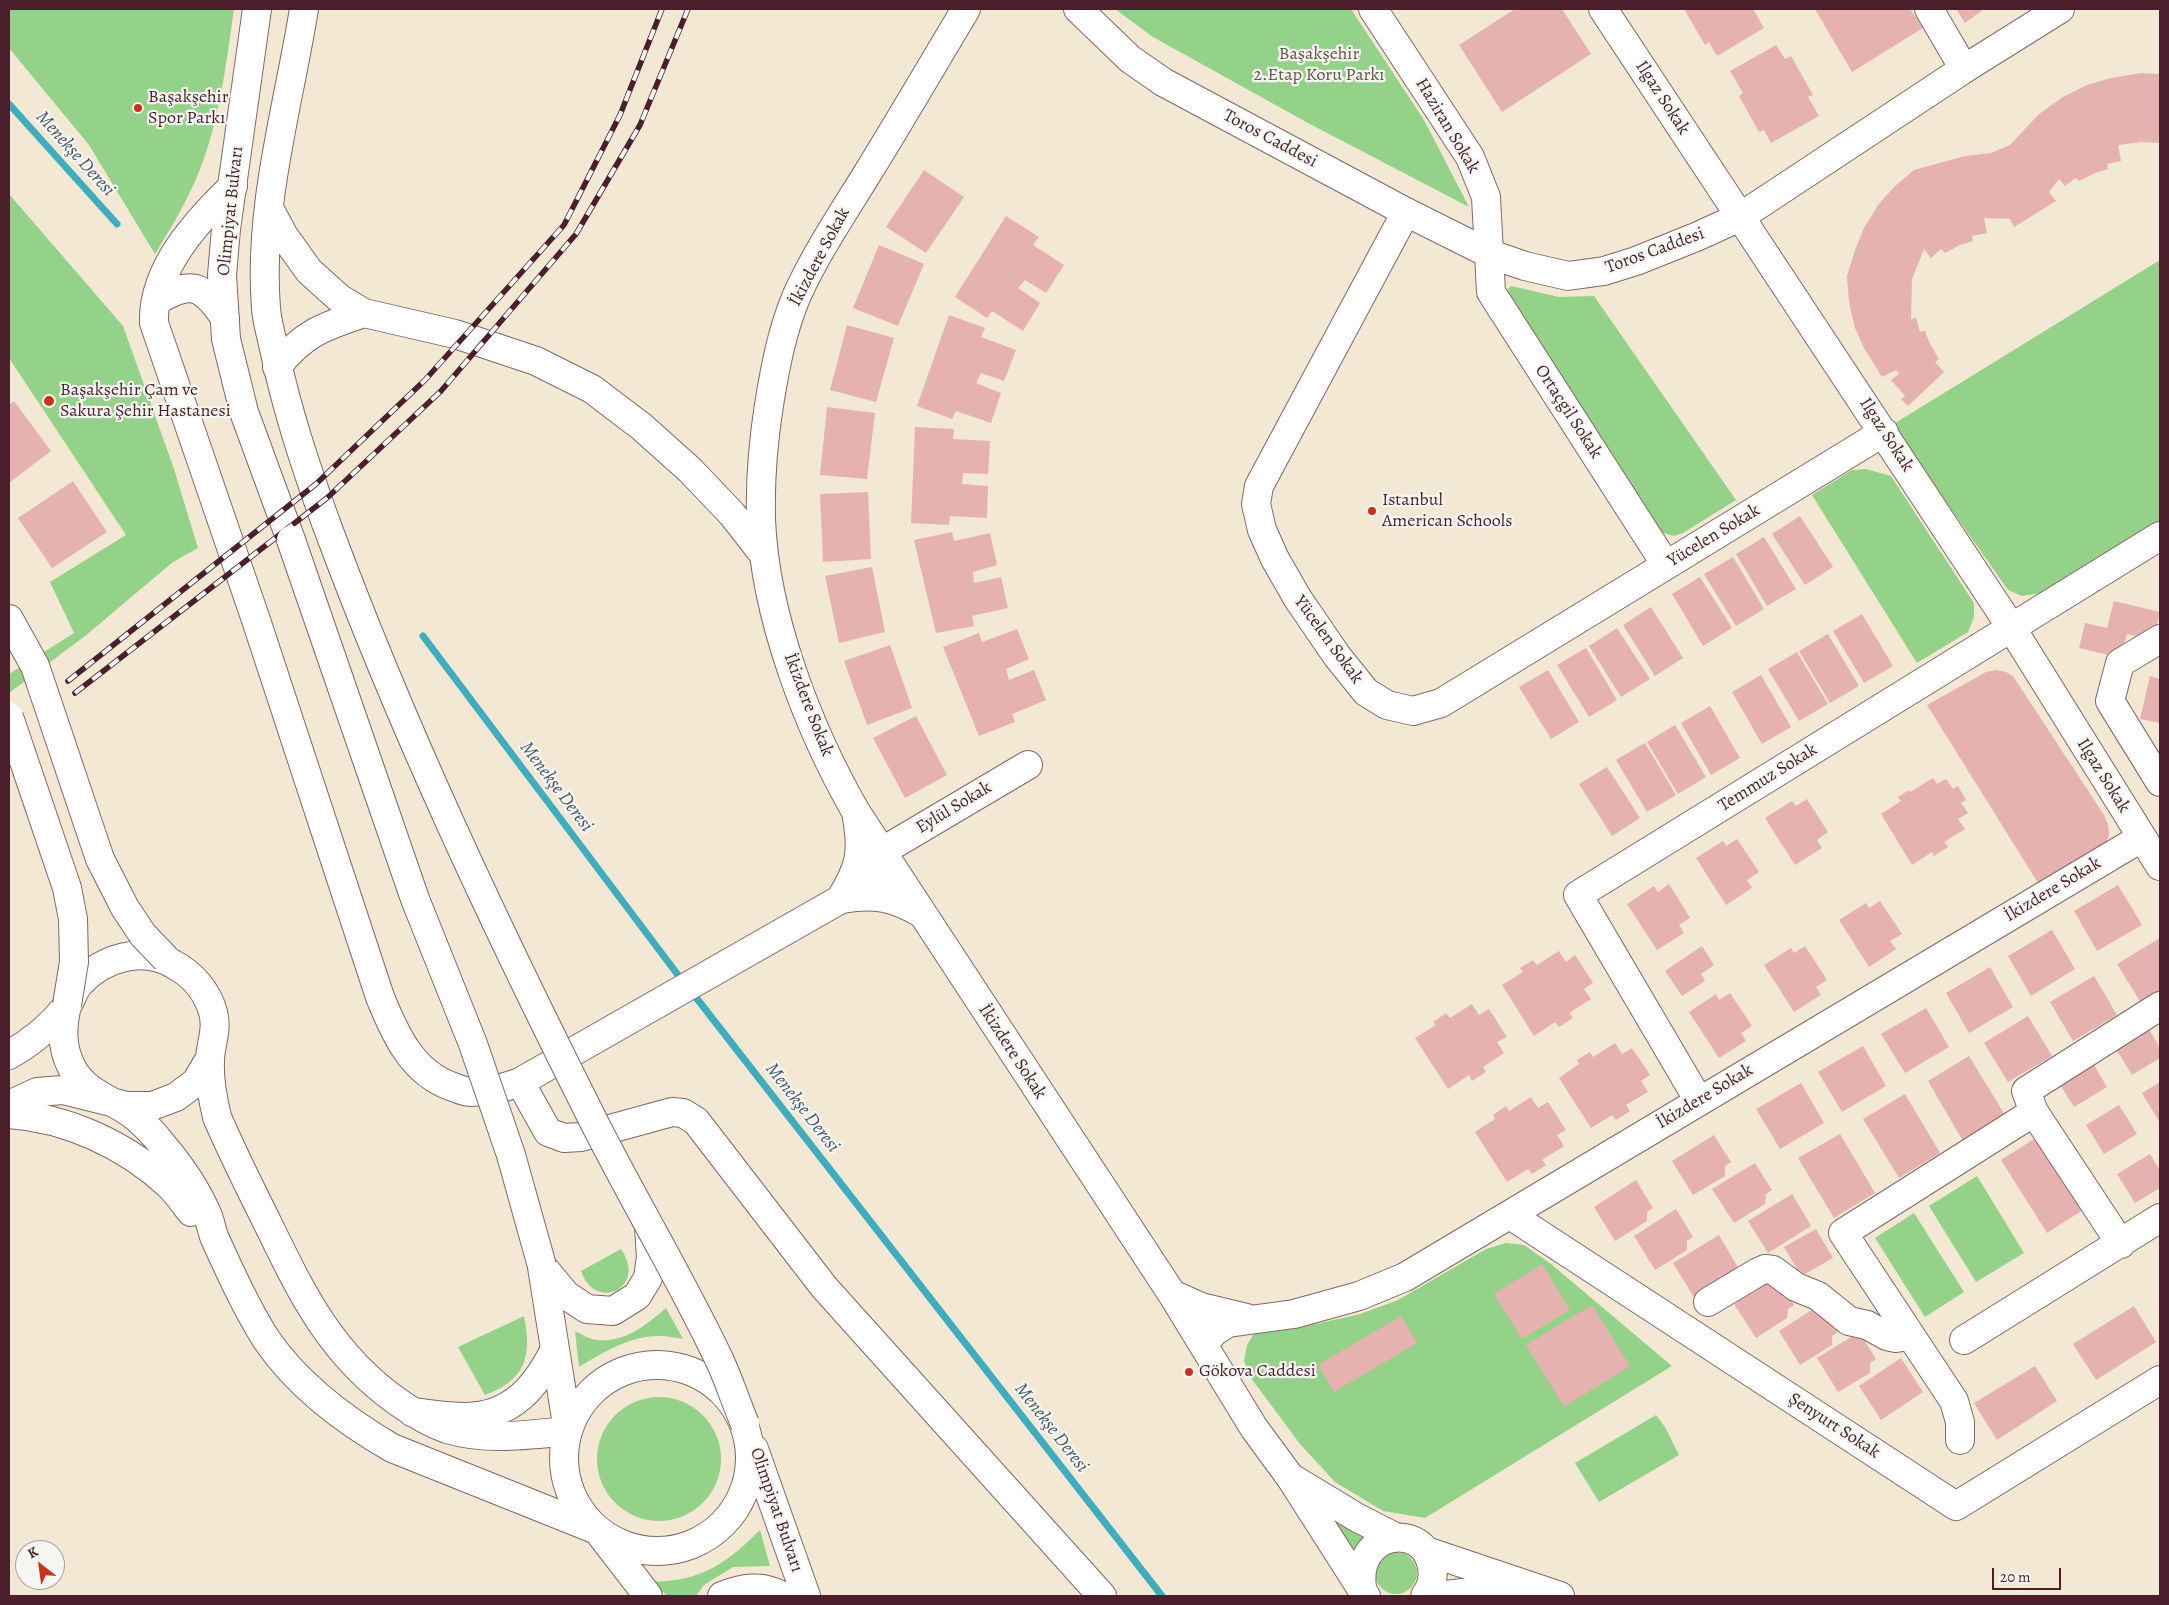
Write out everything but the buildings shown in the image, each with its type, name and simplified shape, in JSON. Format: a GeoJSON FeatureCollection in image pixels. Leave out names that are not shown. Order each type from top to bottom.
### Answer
{"type":"FeatureCollection","features":[{"type":"Feature","properties":{"kind":"street","name":"Olimpiyat Bulvarı"},"geometry":{"type":"LineString","coordinates":[[256,9],[222,275],[226,339],[244,412],[415,899],[473,1044],[511,1155],[542,1266],[568,1431]]}},
{"type":"Feature","properties":{"kind":"street"},"geometry":{"type":"LineString","coordinates":[[9,717],[67,888],[73,918],[74,962],[62,1026],[64,1048],[72,1069],[86,1086],[103,1099],[136,1118],[161,1142],[188,1179],[208,1216],[215,1240],[267,1339],[290,1369],[334,1410],[392,1448],[597,1530],[624,1545],[654,1552],[684,1548],[712,1534],[734,1512],[748,1485],[752,1454],[745,1424],[719,1360],[592,1118],[478,881],[404,719],[354,600],[304,463],[283,394],[266,310],[264,263],[276,153],[295,67],[304,9]]}},
{"type":"Feature","properties":{"kind":"street","name":"İkizdere Sokak"},"geometry":{"type":"LineString","coordinates":[[966,9],[822,246],[797,295],[783,335],[764,437],[761,519],[764,555],[779,626],[795,678],[816,734],[839,782],[886,859],[1203,1344],[1215,1331],[1228,1323],[1294,1314],[1359,1296],[1405,1277],[2141,838]]}},
{"type":"Feature","properties":{"kind":"street","name":"Toros Caddesi"},"geometry":{"type":"LineString","coordinates":[[1078,9],[1130,59],[1163,82],[1406,212],[1490,254],[1526,266],[1568,276],[1604,271],[1636,261],[1740,217],[1964,69],[2060,9]]}},
{"type":"Feature","properties":{"kind":"street","name":"Haziran Sokak"},"geometry":{"type":"LineString","coordinates":[[1373,9],[1470,157],[1486,196],[1490,254]]}},
{"type":"Feature","properties":{"kind":"street","name":"Ilgaz Sokak"},"geometry":{"type":"LineString","coordinates":[[1603,9],[2011,627],[2160,866]]}},
{"type":"Feature","properties":{"kind":"street"},"geometry":{"type":"LineString","coordinates":[[1930,9],[1964,69]]}},
{"type":"Feature","properties":{"kind":"street","name":"Eylül Sokak"},"geometry":{"type":"LineString","coordinates":[[233,186],[203,214],[187,234],[164,277],[156,301],[154,323],[256,620],[380,997],[394,1032],[413,1061],[441,1083],[469,1093],[499,1090],[520,1082],[831,905],[886,859],[1028,765]]}},
{"type":"Feature","properties":{"kind":"street"},"geometry":{"type":"LineString","coordinates":[[270,208],[284,236],[309,271],[339,298],[364,313],[456,334],[536,361],[592,389],[642,427],[690,470],[732,514],[764,555]]}},
{"type":"Feature","properties":{"kind":"street","name":"Yücelen Sokak"},"geometry":{"type":"LineString","coordinates":[[1406,212],[1259,486],[1256,504],[1262,530],[1275,559],[1298,599],[1337,656],[1366,692],[1388,705],[1413,712],[1441,703],[1884,432]]}},
{"type":"Feature","properties":{"kind":"street","name":"Ortaçgil Sokak"},"geometry":{"type":"LineString","coordinates":[[1490,254],[1492,292],[1666,565]]}},
{"type":"Feature","properties":{"kind":"street"},"geometry":{"type":"LineString","coordinates":[[156,301],[181,288],[194,289],[205,292],[224,318]]}},
{"type":"Feature","properties":{"kind":"street"},"geometry":{"type":"LineString","coordinates":[[278,367],[289,351],[303,339],[319,330],[364,313]]}},
{"type":"Feature","properties":{"kind":"street","name":"Temmuz Sokak"},"geometry":{"type":"LineString","coordinates":[[1699,1100],[1578,896],[2160,536]]}},
{"type":"Feature","properties":{"kind":"street"},"geometry":{"type":"LineString","coordinates":[[9,620],[17,644],[35,666],[100,859],[125,908],[143,935],[166,960]]}},
{"type":"Feature","properties":{"kind":"street"},"geometry":{"type":"LineString","coordinates":[[2160,639],[2120,663],[2110,701],[2160,782]]}},
{"type":"Feature","properties":{"kind":"street"},"geometry":{"type":"LineString","coordinates":[[831,905],[852,879],[858,863],[861,842],[856,812]]}},
{"type":"Feature","properties":{"kind":"street"},"geometry":{"type":"LineString","coordinates":[[831,905],[861,895],[884,897],[902,903],[921,913]]}},
{"type":"Feature","properties":{"kind":"street"},"geometry":{"type":"LineString","coordinates":[[9,1055],[45,1029],[67,1005],[78,984],[96,968],[118,958],[142,955],[166,960],[187,971],[203,990],[213,1012],[215,1036],[210,1060],[217,1117],[278,1245],[314,1314],[336,1344],[369,1379],[412,1412],[446,1428],[478,1435],[517,1437],[568,1431]]}},
{"type":"Feature","properties":{"kind":"street"},"geometry":{"type":"LineString","coordinates":[[2121,1244],[2034,1112],[2026,1090],[2159,1011]]}},
{"type":"Feature","properties":{"kind":"street"},"geometry":{"type":"LineString","coordinates":[[9,1105],[37,1092],[63,1090],[127,1106],[152,1106],[176,1098],[196,1082],[210,1060]]}},
{"type":"Feature","properties":{"kind":"street"},"geometry":{"type":"LineString","coordinates":[[520,1082],[548,1132],[564,1138],[582,1137],[672,1112],[683,1113],[696,1121],[707,1132],[824,1287],[1102,1596]]}},
{"type":"Feature","properties":{"kind":"street"},"geometry":{"type":"LineString","coordinates":[[1960,1440],[1960,1422],[1954,1401],[1843,1233],[2034,1112]]}},
{"type":"Feature","properties":{"kind":"street"},"geometry":{"type":"LineString","coordinates":[[9,1114],[45,1120],[78,1130],[105,1140],[133,1156],[169,1186],[215,1240]]}},
{"type":"Feature","properties":{"kind":"street","name":"Şenyurt Sokak"},"geometry":{"type":"LineString","coordinates":[[1510,1216],[1956,1506],[2160,1380]]}},
{"type":"Feature","properties":{"kind":"street"},"geometry":{"type":"LineString","coordinates":[[1964,1340],[2160,1218]]}},
{"type":"Feature","properties":{"kind":"street"},"geometry":{"type":"LineString","coordinates":[[542,1266],[566,1295],[587,1309],[613,1311],[637,1296],[648,1278],[652,1257],[649,1227]]}},
{"type":"Feature","properties":{"kind":"street"},"geometry":{"type":"LineString","coordinates":[[1708,1302],[1758,1272],[1765,1269],[1773,1270],[1796,1287],[1818,1296],[1839,1315],[1849,1321],[1867,1325],[1887,1336],[1896,1338],[1910,1336]]}},
{"type":"Feature","properties":{"kind":"street"},"geometry":{"type":"LineString","coordinates":[[1172,1294],[1201,1307],[1254,1320]]}},
{"type":"Feature","properties":{"kind":"street"},"geometry":{"type":"LineString","coordinates":[[1224,1379],[1227,1345],[1234,1335],[1254,1320]]}},
{"type":"Feature","properties":{"kind":"street"},"geometry":{"type":"LineString","coordinates":[[1203,1344],[1254,1428],[1290,1477],[1364,1592]]}},
{"type":"Feature","properties":{"kind":"street"},"geometry":{"type":"LineString","coordinates":[[412,1412],[466,1417],[494,1413],[530,1389],[542,1375],[555,1350]]}},
{"type":"Feature","properties":{"kind":"street"},"geometry":{"type":"LineString","coordinates":[[648,1596],[597,1530],[579,1510],[567,1485],[564,1458],[568,1431],[580,1405],[600,1384],[626,1370],[654,1364],[683,1368],[710,1380],[731,1399],[745,1424]]}},
{"type":"Feature","properties":{"kind":"street","name":"Olimpiyat Bulvarı"},"geometry":{"type":"LineString","coordinates":[[745,1424],[806,1596]]}},
{"type":"Feature","properties":{"kind":"street"},"geometry":{"type":"LineString","coordinates":[[1290,1477],[1356,1517],[1395,1537]]}},
{"type":"Feature","properties":{"kind":"street"},"geometry":{"type":"LineString","coordinates":[[1364,1592],[1361,1566],[1366,1556],[1373,1546],[1383,1540],[1395,1537],[1407,1538],[1417,1543],[1426,1551],[1434,1573],[1432,1584],[1425,1596]]}},
{"type":"Feature","properties":{"kind":"street"},"geometry":{"type":"LineString","coordinates":[[1426,1551],[1548,1593]]}},
{"type":"Feature","properties":{"kind":"street"},"geometry":{"type":"LineString","coordinates":[[722,1596],[748,1587],[782,1596]]}},
{"type":"Feature","properties":{"kind":"street"},"geometry":{"type":"LineString","coordinates":[[1438,1596],[1453,1593],[1548,1593]]}},
{"type":"Feature","properties":{"kind":"green space","name":"Başakşehir Spor Parkı"},"geometry":{"type":"Polygon","coordinates":[[[9,9],[234,9],[219,103],[207,150],[185,202],[155,254],[89,145],[9,48],[9,9]]]}},
{"type":"Feature","properties":{"kind":"green space","name":"Başakşehir 2.Etap Koru Parkı"},"geometry":{"type":"Polygon","coordinates":[[[1115,9],[1351,9],[1424,120],[1469,207],[1308,123],[1153,37],[1115,9]]]}},
{"type":"Feature","properties":{"kind":"green space"},"geometry":{"type":"Polygon","coordinates":[[[9,194],[123,326],[174,469],[198,548],[173,562],[85,636],[9,693],[9,674],[74,633],[50,582],[126,535],[9,358],[9,194]]]}},
{"type":"Feature","properties":{"kind":"green space"},"geometry":{"type":"Polygon","coordinates":[[[2160,260],[2160,523],[2042,593],[2022,596],[2008,590],[1892,425],[2160,260]]]}},
{"type":"Feature","properties":{"kind":"green space"},"geometry":{"type":"Polygon","coordinates":[[[1511,286],[1559,297],[1594,296],[1736,500],[1683,533],[1674,536],[1659,532],[1510,295],[1508,289],[1511,286]]]}},
{"type":"Feature","properties":{"kind":"green space"},"geometry":{"type":"Polygon","coordinates":[[[1866,469],[1891,476],[1974,603],[1974,617],[1968,632],[1917,663],[1812,495],[1852,470],[1866,469]]]}},
{"type":"Feature","properties":{"kind":"green space"},"geometry":{"type":"Polygon","coordinates":[[[1977,1176],[2024,1253],[1976,1282],[1929,1206],[1977,1176]]]}},
{"type":"Feature","properties":{"kind":"green space"},"geometry":{"type":"Polygon","coordinates":[[[1914,1213],[1964,1292],[1925,1317],[1875,1238],[1914,1213]]]}},
{"type":"Feature","properties":{"kind":"green space"},"geometry":{"type":"Polygon","coordinates":[[[1506,1243],[1524,1245],[1551,1264],[1672,1366],[1425,1518],[1383,1511],[1335,1482],[1300,1444],[1251,1378],[1244,1361],[1247,1345],[1255,1332],[1316,1324],[1360,1314],[1398,1300],[1486,1249],[1506,1243]]]}},
{"type":"Feature","properties":{"kind":"green space"},"geometry":{"type":"Polygon","coordinates":[[[621,1249],[628,1263],[628,1275],[624,1284],[616,1290],[607,1293],[597,1291],[588,1284],[581,1271],[621,1249]]]}},
{"type":"Feature","properties":{"kind":"green space"},"geometry":{"type":"Polygon","coordinates":[[[666,1308],[683,1339],[660,1336],[638,1338],[617,1346],[579,1367],[575,1331],[588,1338],[597,1340],[617,1339],[634,1332],[666,1308]]]}},
{"type":"Feature","properties":{"kind":"green space"},"geometry":{"type":"Polygon","coordinates":[[[524,1316],[527,1343],[523,1365],[510,1382],[485,1395],[458,1347],[524,1316]]]}},
{"type":"Feature","properties":{"kind":"green space"},"geometry":{"type":"Polygon","coordinates":[[[659,1397],[683,1401],[703,1415],[717,1435],[721,1459],[717,1483],[703,1503],[683,1517],[659,1521],[635,1517],[615,1503],[601,1483],[597,1459],[601,1435],[615,1415],[635,1401],[659,1397]]]}},
{"type":"Feature","properties":{"kind":"green space"},"geometry":{"type":"Polygon","coordinates":[[[1656,1415],[1665,1427],[1679,1455],[1599,1502],[1575,1463],[1656,1415]]]}},
{"type":"Feature","properties":{"kind":"green space"},"geometry":{"type":"Polygon","coordinates":[[[1310,1496],[1367,1533],[1349,1558],[1310,1496]]]}},
{"type":"Feature","properties":{"kind":"green space"},"geometry":{"type":"Polygon","coordinates":[[[760,1530],[770,1566],[733,1567],[704,1585],[696,1596],[667,1596],[653,1582],[691,1577],[705,1572],[731,1556],[760,1530]]]}},
{"type":"Feature","properties":{"kind":"green space"},"geometry":{"type":"Polygon","coordinates":[[[1400,1552],[1408,1555],[1414,1561],[1417,1573],[1414,1585],[1408,1591],[1392,1594],[1384,1591],[1378,1585],[1375,1569],[1378,1561],[1384,1555],[1400,1552]]]}},
{"type":"Feature","properties":{"kind":"waterway","name":"Menekşe Deresi"},"geometry":{"type":"LineString","coordinates":[[9,104],[117,224]]}},
{"type":"Feature","properties":{"kind":"waterway","name":"Menekşe Deresi"},"geometry":{"type":"LineString","coordinates":[[423,636],[684,983]]}},
{"type":"Feature","properties":{"kind":"waterway","name":"Menekşe Deresi"},"geometry":{"type":"LineString","coordinates":[[691,991],[1162,1596]]}},
{"type":"Feature","properties":{"kind":"railway"},"geometry":{"type":"LineString","coordinates":[[68,681],[316,484],[425,380],[564,225],[620,115],[662,9]]}},
{"type":"Feature","properties":{"kind":"railway"},"geometry":{"type":"LineString","coordinates":[[75,693],[327,498],[441,391],[576,234],[640,125],[688,9]]}},
{"type":"Feature","properties":{"kind":"place","name":"Başakşehir Spor Parkı"},"geometry":{"type":"Point","coordinates":[138,108]}},
{"type":"Feature","properties":{"kind":"place","name":"Başakşehir Çam ve Sakura Şehir Hastanesi"},"geometry":{"type":"Point","coordinates":[49,401]}},
{"type":"Feature","properties":{"kind":"place","name":"Istanbul American Schools"},"geometry":{"type":"Point","coordinates":[1372,511]}},
{"type":"Feature","properties":{"kind":"place","name":"Gökova Caddesi"},"geometry":{"type":"Point","coordinates":[1189,1372]}}]}
